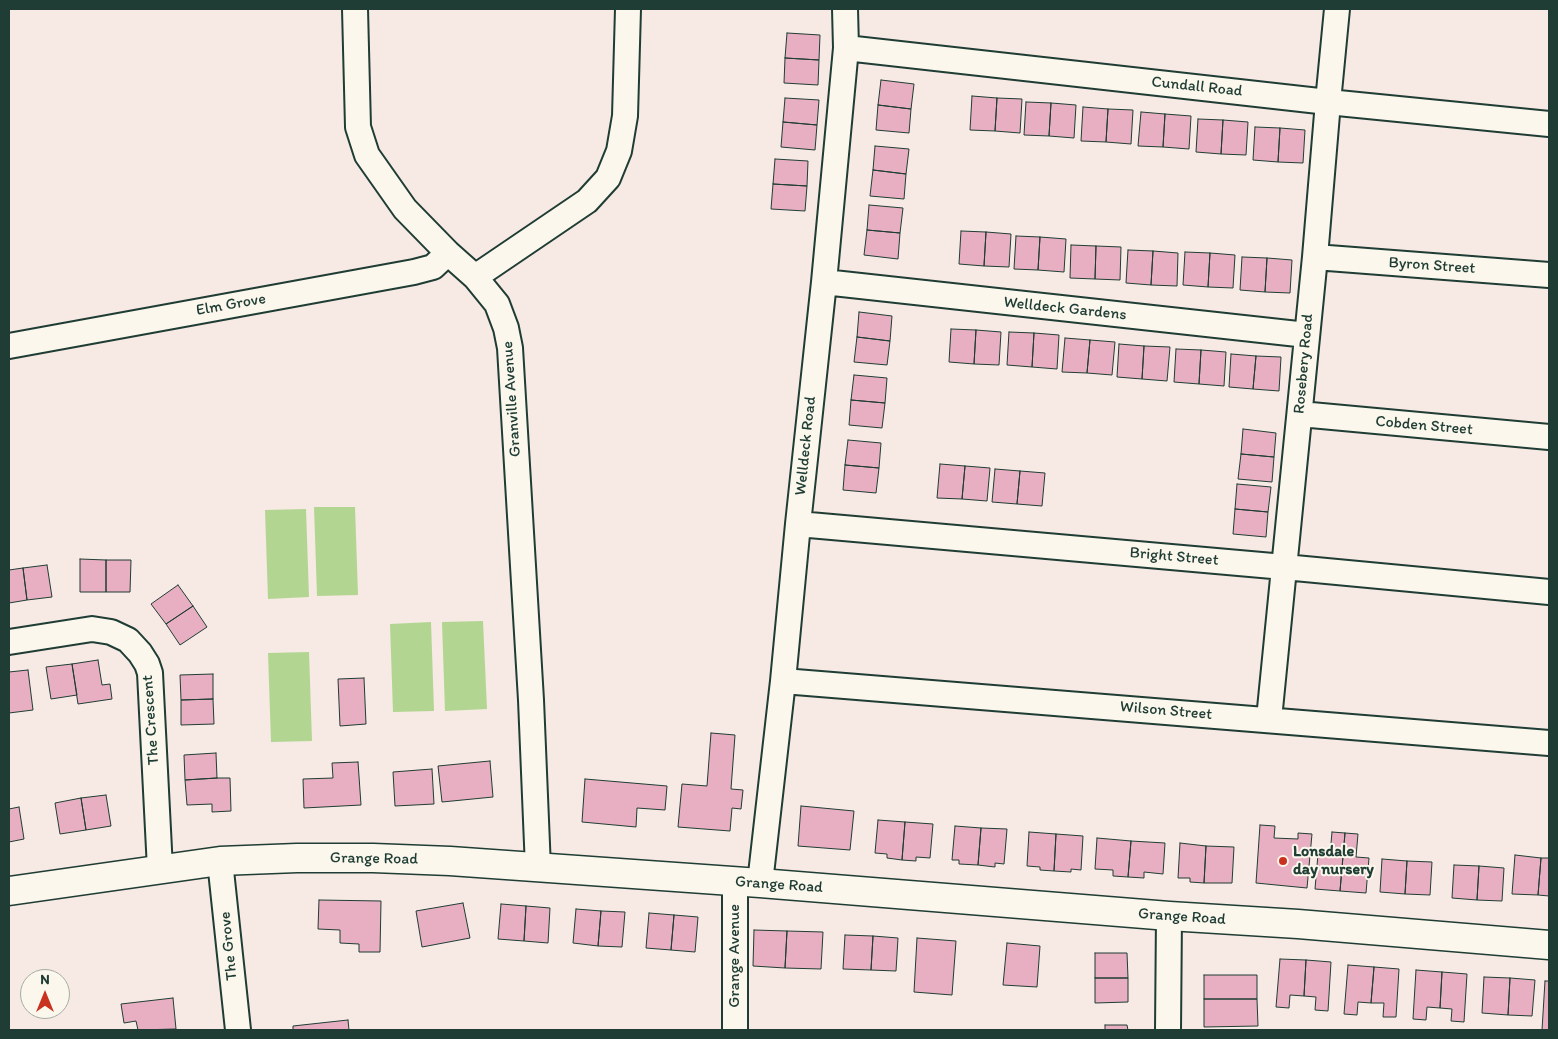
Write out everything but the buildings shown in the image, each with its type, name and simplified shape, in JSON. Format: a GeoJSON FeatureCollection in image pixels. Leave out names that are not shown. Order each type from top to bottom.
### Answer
{"type":"FeatureCollection","features":[{"type":"Feature","properties":{"kind":"street","name":"Granville Avenue"},"geometry":{"type":"LineString","coordinates":[[355,9],[358,127],[367,155],[405,209],[448,253],[475,277],[497,304],[506,328],[510,348],[531,700],[538,868]]}},
{"type":"Feature","properties":{"kind":"street"},"geometry":{"type":"LineString","coordinates":[[475,277],[587,201],[608,178],[619,151],[625,116],[628,9]]}},
{"type":"Feature","properties":{"kind":"street","name":"Welldeck Road"},"geometry":{"type":"LineString","coordinates":[[748,882],[783,681],[846,48],[845,9]]}},
{"type":"Feature","properties":{"kind":"street","name":"Rosebery Road"},"geometry":{"type":"LineString","coordinates":[[1269,719],[1300,414],[1337,9]]}},
{"type":"Feature","properties":{"kind":"street","name":"Cundall Road"},"geometry":{"type":"LineString","coordinates":[[846,48],[1328,102],[1549,124]]}},
{"type":"Feature","properties":{"kind":"street","name":"Elm Grove"},"geometry":{"type":"LineString","coordinates":[[9,346],[414,272],[433,267],[448,253]]}},
{"type":"Feature","properties":{"kind":"street","name":"Byron Street"},"geometry":{"type":"LineString","coordinates":[[1315,257],[1549,275]]}},
{"type":"Feature","properties":{"kind":"street","name":"Welldeck Gardens"},"geometry":{"type":"LineString","coordinates":[[824,282],[1307,335]]}},
{"type":"Feature","properties":{"kind":"street","name":"Cobden Street"},"geometry":{"type":"LineString","coordinates":[[1300,414],[1549,437]]}},
{"type":"Feature","properties":{"kind":"street","name":"Bright Street"},"geometry":{"type":"LineString","coordinates":[[798,524],[1549,592]]}},
{"type":"Feature","properties":{"kind":"street","name":"The Crescent"},"geometry":{"type":"LineString","coordinates":[[9,642],[92,630],[111,632],[128,640],[140,653],[150,673],[160,870]]}},
{"type":"Feature","properties":{"kind":"street","name":"Wilson Street"},"geometry":{"type":"LineString","coordinates":[[783,681],[1549,743]]}},
{"type":"Feature","properties":{"kind":"street","name":"Grange Road"},"geometry":{"type":"LineString","coordinates":[[9,892],[220,861],[373,858],[450,861],[748,882],[1549,945]]}},
{"type":"Feature","properties":{"kind":"street","name":"The Grove"},"geometry":{"type":"LineString","coordinates":[[220,861],[238,1030]]}},
{"type":"Feature","properties":{"kind":"street","name":"Grange Avenue"},"geometry":{"type":"LineString","coordinates":[[735,1030],[748,882]]}},
{"type":"Feature","properties":{"kind":"street"},"geometry":{"type":"LineString","coordinates":[[1168,1030],[1169,916]]}},
{"type":"Feature","properties":{"kind":"green space"},"geometry":{"type":"Polygon","coordinates":[[[314,507],[355,507],[358,595],[317,596],[314,507]]]}},
{"type":"Feature","properties":{"kind":"green space"},"geometry":{"type":"Polygon","coordinates":[[[306,509],[309,597],[268,599],[265,510],[306,509]]]}},
{"type":"Feature","properties":{"kind":"green space"},"geometry":{"type":"Polygon","coordinates":[[[483,621],[487,709],[445,711],[442,622],[483,621]]]}},
{"type":"Feature","properties":{"kind":"green space"},"geometry":{"type":"Polygon","coordinates":[[[431,622],[434,711],[393,712],[390,624],[431,622]]]}},
{"type":"Feature","properties":{"kind":"green space"},"geometry":{"type":"Polygon","coordinates":[[[309,652],[312,741],[271,742],[268,653],[309,652]]]}},
{"type":"Feature","properties":{"kind":"place","name":"Lonsdale day nursery"},"geometry":{"type":"Point","coordinates":[1283,861]}}]}
